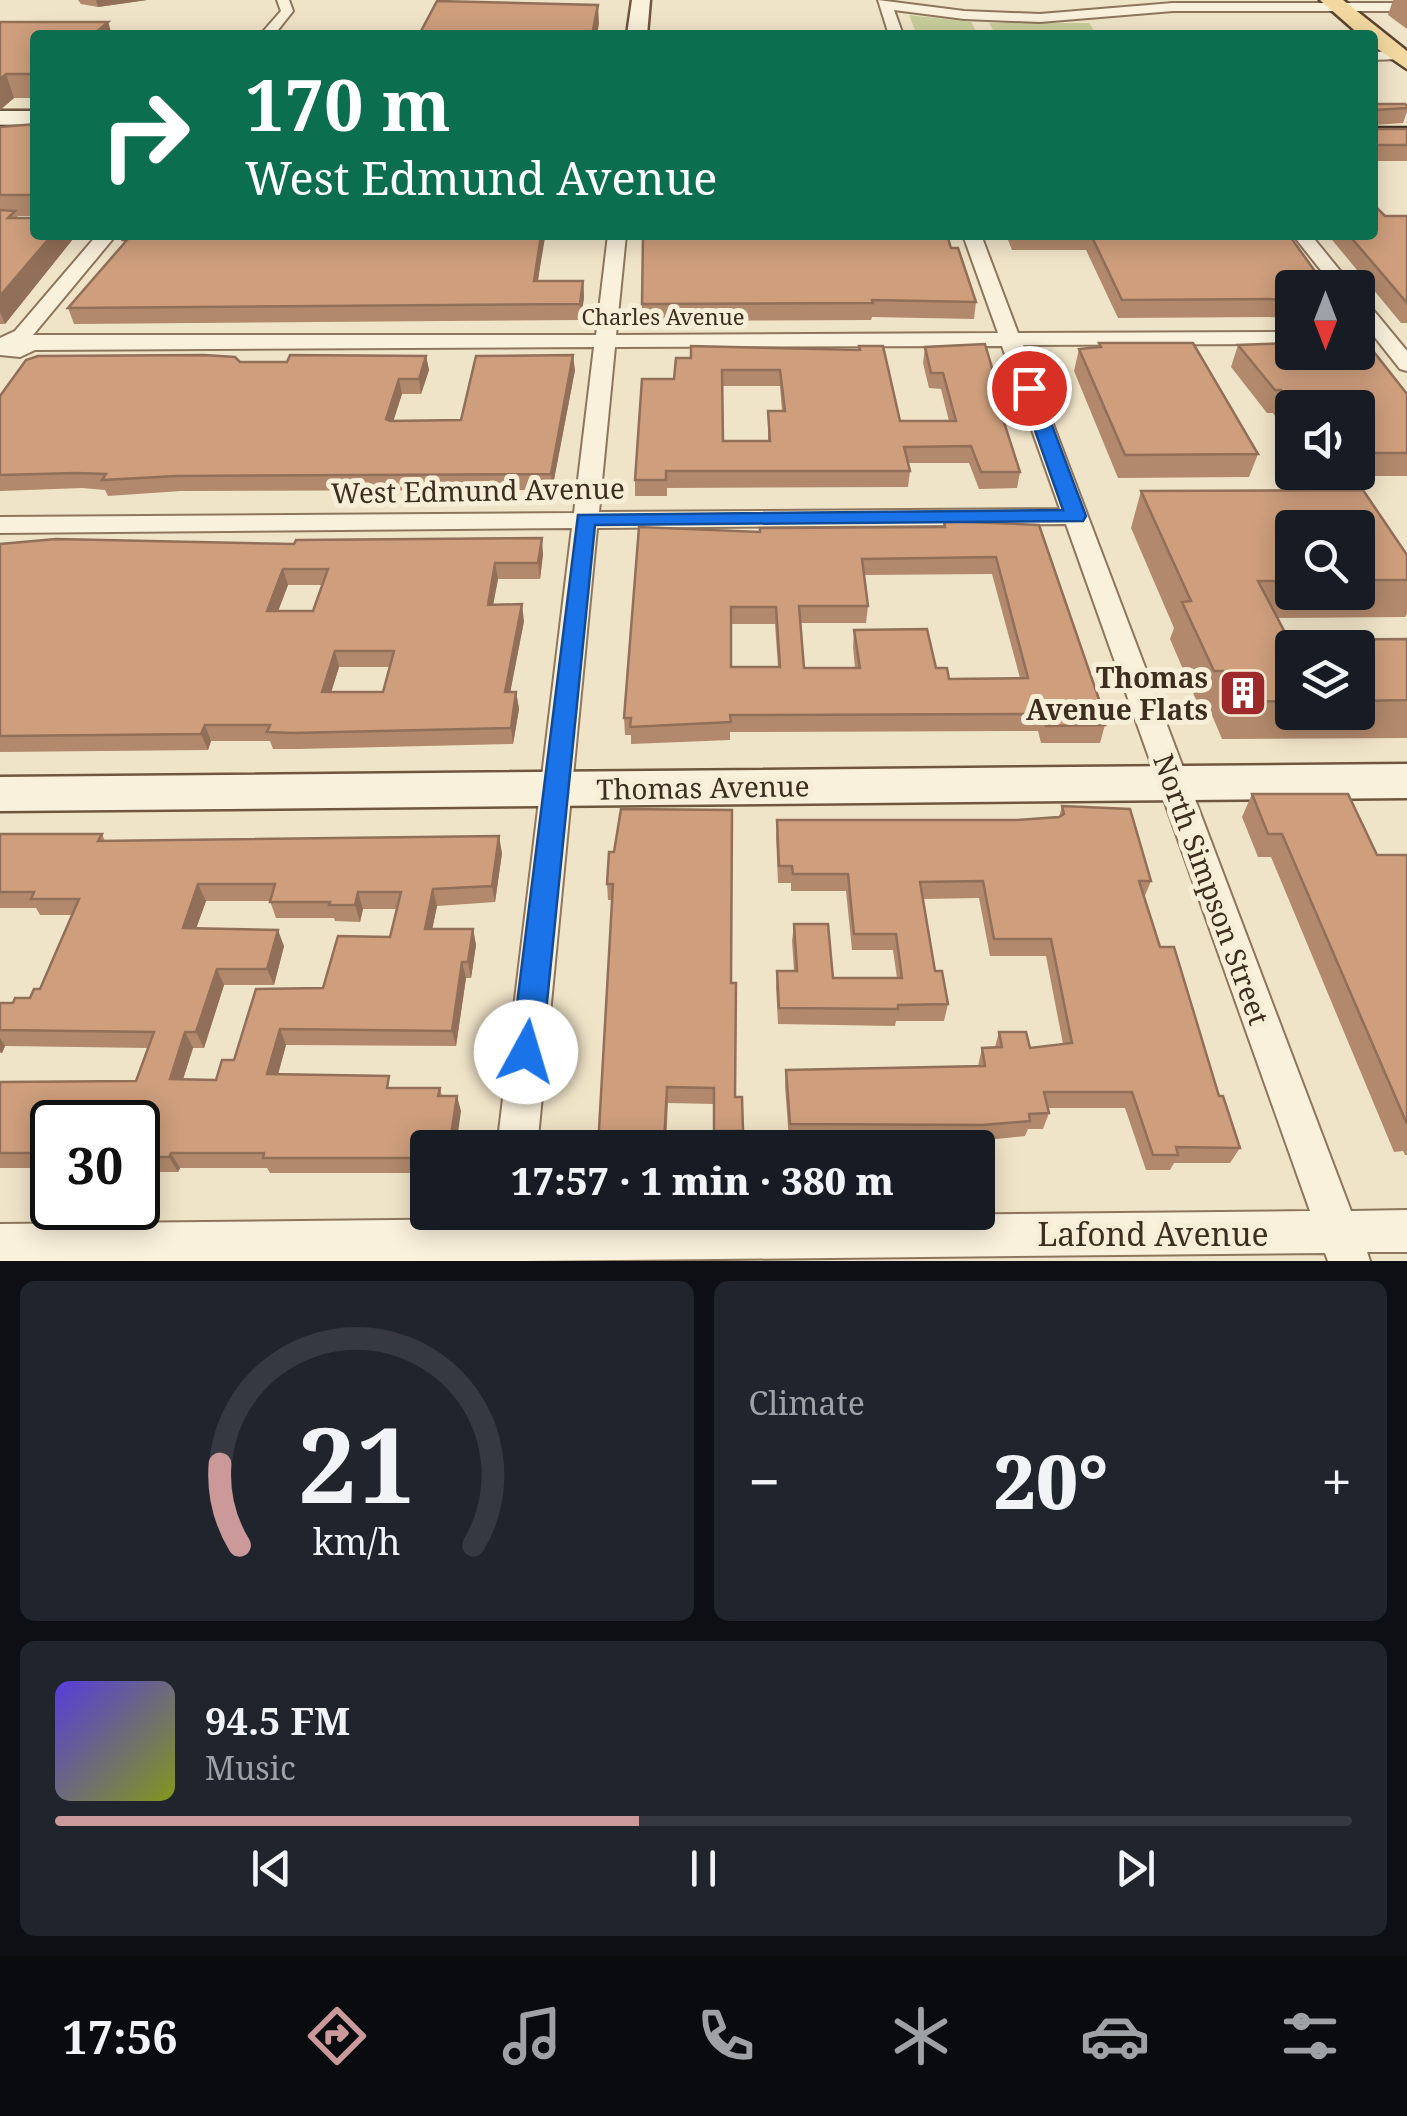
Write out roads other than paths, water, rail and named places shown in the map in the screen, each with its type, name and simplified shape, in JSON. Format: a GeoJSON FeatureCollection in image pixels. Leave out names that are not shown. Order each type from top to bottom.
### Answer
{"type":"FeatureCollection","features":[{"type":"Feature","properties":{"kind":"main road"},"geometry":{"type":"LineString","coordinates":[[1345,4],[1376,30]]}},
{"type":"Feature","properties":{"kind":"main road"},"geometry":{"type":"LineString","coordinates":[[1378,32],[1404,54]]}},
{"type":"Feature","properties":{"kind":"street"},"geometry":{"type":"LineString","coordinates":[[271,30],[287,11],[283,0]]}},
{"type":"Feature","properties":{"kind":"street"},"geometry":{"type":"LineString","coordinates":[[638,30],[642,0]]}},
{"type":"Feature","properties":{"kind":"street"},"geometry":{"type":"LineString","coordinates":[[894,30],[885,3],[984,16],[1103,20],[1170,3],[1407,6]]}},
{"type":"Feature","properties":{"kind":"street"},"geometry":{"type":"LineString","coordinates":[[1378,56],[1404,54]]}},
{"type":"Feature","properties":{"kind":"street"},"geometry":{"type":"LineString","coordinates":[[0,118],[30,118]]}},
{"type":"Feature","properties":{"kind":"street"},"geometry":{"type":"LineString","coordinates":[[0,136],[30,136]]}},
{"type":"Feature","properties":{"kind":"street"},"geometry":{"type":"LineString","coordinates":[[8,348],[103,240]]}},
{"type":"Feature","properties":{"kind":"street"},"geometry":{"type":"LineString","coordinates":[[519,1130],[617,240]]}},
{"type":"Feature","properties":{"kind":"street","name":"North Simpson Street"},"geometry":{"type":"LineString","coordinates":[[974,240],[1344,1246]]}},
{"type":"Feature","properties":{"kind":"street"},"geometry":{"type":"LineString","coordinates":[[1306,240],[1330,270]]}},
{"type":"Feature","properties":{"kind":"street"},"geometry":{"type":"LineString","coordinates":[[1375,326],[1407,365]]}},
{"type":"Feature","properties":{"kind":"street","name":"Charles Avenue"},"geometry":{"type":"LineString","coordinates":[[8,348],[1275,338]]}},
{"type":"Feature","properties":{"kind":"street"},"geometry":{"type":"LineString","coordinates":[[1375,338],[1407,338]]}},
{"type":"Feature","properties":{"kind":"street","name":"West Edmund Avenue"},"geometry":{"type":"LineString","coordinates":[[0,525],[1076,516]]}},
{"type":"Feature","properties":{"kind":"street","name":"Thomas Avenue"},"geometry":{"type":"LineString","coordinates":[[0,794],[1407,780]]}},
{"type":"Feature","properties":{"kind":"street","name":"Lafond Avenue"},"geometry":{"type":"LineString","coordinates":[[0,1244],[507,1238],[1344,1246],[1407,1230]]}},
{"type":"Feature","properties":{"kind":"tram line"},"geometry":{"type":"LineString","coordinates":[[0,126],[30,126]]}},
{"type":"Feature","properties":{"kind":"tram line"},"geometry":{"type":"LineString","coordinates":[[1378,127],[1407,127]]}},
{"type":"Feature","properties":{"kind":"place","name":"Thomas Avenue Flats"},"geometry":{"type":"Point","coordinates":[1243,693]}}]}
